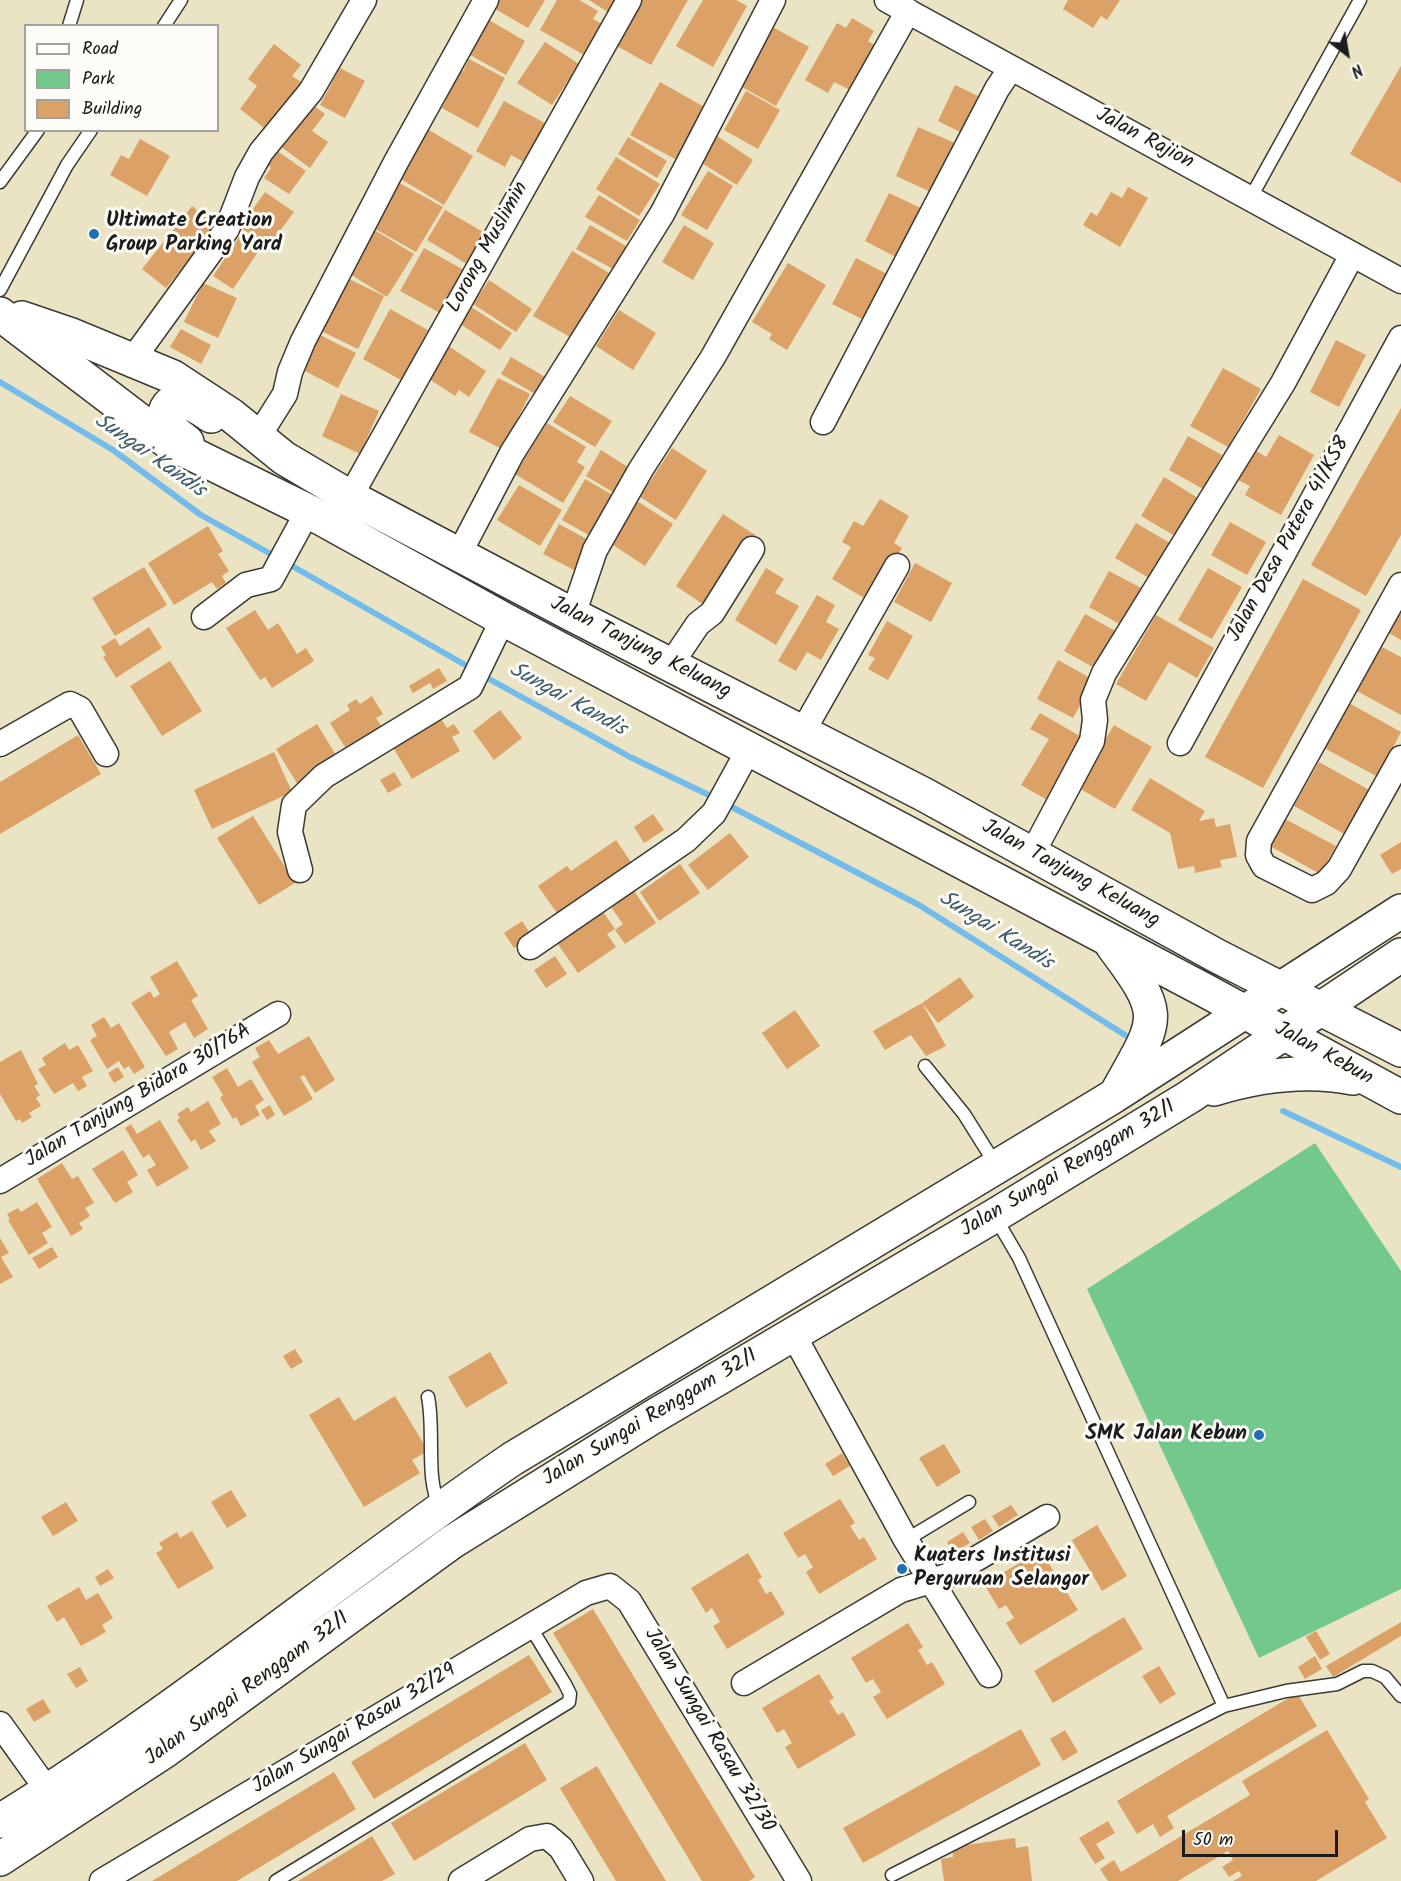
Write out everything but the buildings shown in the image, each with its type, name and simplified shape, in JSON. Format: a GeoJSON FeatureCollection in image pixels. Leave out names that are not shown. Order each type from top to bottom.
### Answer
{"type":"FeatureCollection","features":[{"type":"Feature","properties":{"kind":"main road","name":"Jalan Tanjung Keluang"},"geometry":{"type":"LineString","coordinates":[[0,312],[69,334],[172,377],[231,415],[284,458],[350,497],[573,615],[803,731],[1217,956],[1283,988]]}},
{"type":"Feature","properties":{"kind":"main road","name":"Jalan Tanjung Keluang"},"geometry":{"type":"LineString","coordinates":[[0,312],[168,442],[238,477],[302,525],[499,629],[749,749],[1246,1012]]}},
{"type":"Feature","properties":{"kind":"main road"},"geometry":{"type":"LineString","coordinates":[[238,477],[164,424],[164,412],[168,405],[179,400],[191,403],[232,432],[258,437]]}},
{"type":"Feature","properties":{"kind":"main road","name":"Jalan Sungai Renggam 32/1"},"geometry":{"type":"LineString","coordinates":[[0,1821],[147,1724],[441,1508],[512,1459],[1114,1096],[1401,911]]}},
{"type":"Feature","properties":{"kind":"main road"},"geometry":{"type":"LineString","coordinates":[[1107,939],[1140,983],[1151,1005],[1150,1034],[1114,1096]]}},
{"type":"Feature","properties":{"kind":"main road","name":"Jalan Sungai Renggam 32/1"},"geometry":{"type":"LineString","coordinates":[[0,1859],[165,1751],[470,1530],[651,1418],[994,1216],[1190,1097],[1401,955]]}},
{"type":"Feature","properties":{"kind":"main road","name":"Jalan Kebun"},"geometry":{"type":"LineString","coordinates":[[1283,988],[1401,1050]]}},
{"type":"Feature","properties":{"kind":"main road","name":"Jalan Kebun"},"geometry":{"type":"LineString","coordinates":[[1246,1012],[1401,1097]]}},
{"type":"Feature","properties":{"kind":"main road"},"geometry":{"type":"LineString","coordinates":[[1190,1097],[1232,1084],[1288,1073],[1329,1074],[1372,1082]]}},
{"type":"Feature","properties":{"kind":"main road"},"geometry":{"type":"LineString","coordinates":[[330,1589],[349,1617]]}},
{"type":"Feature","properties":{"kind":"street"},"geometry":{"type":"LineString","coordinates":[[133,360],[227,229],[247,177],[261,152],[311,91],[364,0]]}},
{"type":"Feature","properties":{"kind":"street"},"geometry":{"type":"LineString","coordinates":[[258,437],[285,394],[290,372],[303,341],[391,172],[486,0]]}},
{"type":"Feature","properties":{"kind":"street","name":"Lorong Muslimin"},"geometry":{"type":"LineString","coordinates":[[350,497],[629,0]]}},
{"type":"Feature","properties":{"kind":"street"},"geometry":{"type":"LineString","coordinates":[[459,554],[512,453],[662,214],[773,0]]}},
{"type":"Feature","properties":{"kind":"street"},"geometry":{"type":"LineString","coordinates":[[573,615],[595,550],[641,469],[713,357],[897,6]]}},
{"type":"Feature","properties":{"kind":"street","name":"Jalan Rajion"},"geometry":{"type":"LineString","coordinates":[[897,6],[1011,68],[1255,190],[1352,255],[1401,281]]}},
{"type":"Feature","properties":{"kind":"street"},"geometry":{"type":"LineString","coordinates":[[823,422],[991,99],[1011,68]]}},
{"type":"Feature","properties":{"kind":"street"},"geometry":{"type":"LineString","coordinates":[[1032,854],[1092,741],[1095,720],[1093,700],[1104,673],[1282,382],[1352,255]]}},
{"type":"Feature","properties":{"kind":"street","name":"Jalan Desa Putera 41/KS8"},"geometry":{"type":"LineString","coordinates":[[1180,743],[1401,340]]}},
{"type":"Feature","properties":{"kind":"street"},"geometry":{"type":"LineString","coordinates":[[204,617],[246,585],[271,579],[302,525]]}},
{"type":"Feature","properties":{"kind":"street"},"geometry":{"type":"LineString","coordinates":[[671,664],[698,624],[712,613],[752,549]]}},
{"type":"Feature","properties":{"kind":"street"},"geometry":{"type":"LineString","coordinates":[[803,731],[897,566]]}},
{"type":"Feature","properties":{"kind":"street"},"geometry":{"type":"LineString","coordinates":[[1401,585],[1259,841],[1258,855],[1264,866],[1312,890],[1326,883],[1339,869],[1401,758]]}},
{"type":"Feature","properties":{"kind":"street"},"geometry":{"type":"LineString","coordinates":[[300,870],[290,832],[294,805],[324,776],[470,687],[499,629]]}},
{"type":"Feature","properties":{"kind":"street"},"geometry":{"type":"LineString","coordinates":[[0,744],[70,704],[80,709],[105,754]]}},
{"type":"Feature","properties":{"kind":"street"},"geometry":{"type":"LineString","coordinates":[[530,947],[686,840],[714,813],[735,779],[749,749]]}},
{"type":"Feature","properties":{"kind":"street","name":"Jalan Tanjung Bidara 30/76A"},"geometry":{"type":"LineString","coordinates":[[0,1181],[278,1014]]}},
{"type":"Feature","properties":{"kind":"street"},"geometry":{"type":"LineString","coordinates":[[793,1334],[906,1540],[989,1675]]}},
{"type":"Feature","properties":{"kind":"street"},"geometry":{"type":"LineString","coordinates":[[744,1683],[901,1590],[947,1576],[1047,1517]]}},
{"type":"Feature","properties":{"kind":"street","name":"Jalan Sungai Rasau 32/29"},"geometry":{"type":"LineString","coordinates":[[102,1881],[586,1593],[610,1586]]}},
{"type":"Feature","properties":{"kind":"street","name":"Jalan Sungai Rasau 32/30"},"geometry":{"type":"LineString","coordinates":[[610,1586],[629,1601],[799,1881]]}},
{"type":"Feature","properties":{"kind":"street"},"geometry":{"type":"LineString","coordinates":[[0,1724],[48,1791]]}},
{"type":"Feature","properties":{"kind":"street"},"geometry":{"type":"LineString","coordinates":[[461,1881],[530,1839],[547,1836],[561,1848],[581,1881]]}},
{"type":"Feature","properties":{"kind":"lane"},"geometry":{"type":"LineString","coordinates":[[70,24],[76,0]]}},
{"type":"Feature","properties":{"kind":"lane"},"geometry":{"type":"LineString","coordinates":[[165,24],[181,0]]}},
{"type":"Feature","properties":{"kind":"lane"},"geometry":{"type":"LineString","coordinates":[[1255,190],[1360,0]]}},
{"type":"Feature","properties":{"kind":"lane"},"geometry":{"type":"LineString","coordinates":[[0,182],[37,132]]}},
{"type":"Feature","properties":{"kind":"lane"},"geometry":{"type":"LineString","coordinates":[[0,290],[67,165],[90,132]]}},
{"type":"Feature","properties":{"kind":"lane"},"geometry":{"type":"LineString","coordinates":[[926,1066],[964,1114],[996,1166]]}},
{"type":"Feature","properties":{"kind":"lane"},"geometry":{"type":"LineString","coordinates":[[994,1216],[1011,1242],[1224,1706]]}},
{"type":"Feature","properties":{"kind":"lane"},"geometry":{"type":"LineString","coordinates":[[428,1397],[433,1418],[433,1494],[441,1508]]}},
{"type":"Feature","properties":{"kind":"lane"},"geometry":{"type":"LineString","coordinates":[[906,1540],[969,1502]]}},
{"type":"Feature","properties":{"kind":"lane"},"geometry":{"type":"LineString","coordinates":[[276,1881],[569,1702],[570,1694],[565,1684],[530,1626]]}},
{"type":"Feature","properties":{"kind":"lane"},"geometry":{"type":"LineString","coordinates":[[892,1875],[1224,1706],[1286,1690],[1337,1684],[1363,1671],[1372,1671],[1385,1677],[1401,1696]]}},
{"type":"Feature","properties":{"kind":"green space"},"geometry":{"type":"Polygon","coordinates":[[[1315,1143],[1401,1271],[1401,1589],[1259,1658],[1087,1289],[1315,1143]]]}},
{"type":"Feature","properties":{"kind":"waterway","name":"Sungai Kandis"},"geometry":{"type":"LineString","coordinates":[[0,382],[113,450],[201,515],[278,558]]}},
{"type":"Feature","properties":{"kind":"waterway","name":"Sungai Kandis"},"geometry":{"type":"LineString","coordinates":[[287,563],[474,670]]}},
{"type":"Feature","properties":{"kind":"waterway","name":"Sungai Kandis"},"geometry":{"type":"LineString","coordinates":[[482,675],[630,757],[717,799]]}},
{"type":"Feature","properties":{"kind":"waterway","name":"Sungai Kandis"},"geometry":{"type":"LineString","coordinates":[[726,804],[919,905],[1125,1035]]}},
{"type":"Feature","properties":{"kind":"waterway","name":"Sungai Kandis"},"geometry":{"type":"LineString","coordinates":[[1283,1111],[1401,1167]]}},
{"type":"Feature","properties":{"kind":"place","name":"Ultimate Creation Group Parking Yard"},"geometry":{"type":"Point","coordinates":[94,234]}},
{"type":"Feature","properties":{"kind":"place","name":"SMK Jalan Kebun"},"geometry":{"type":"Point","coordinates":[1259,1435]}},
{"type":"Feature","properties":{"kind":"place","name":"Kuaters Institusi Perguruan Selangor"},"geometry":{"type":"Point","coordinates":[902,1569]}}]}
